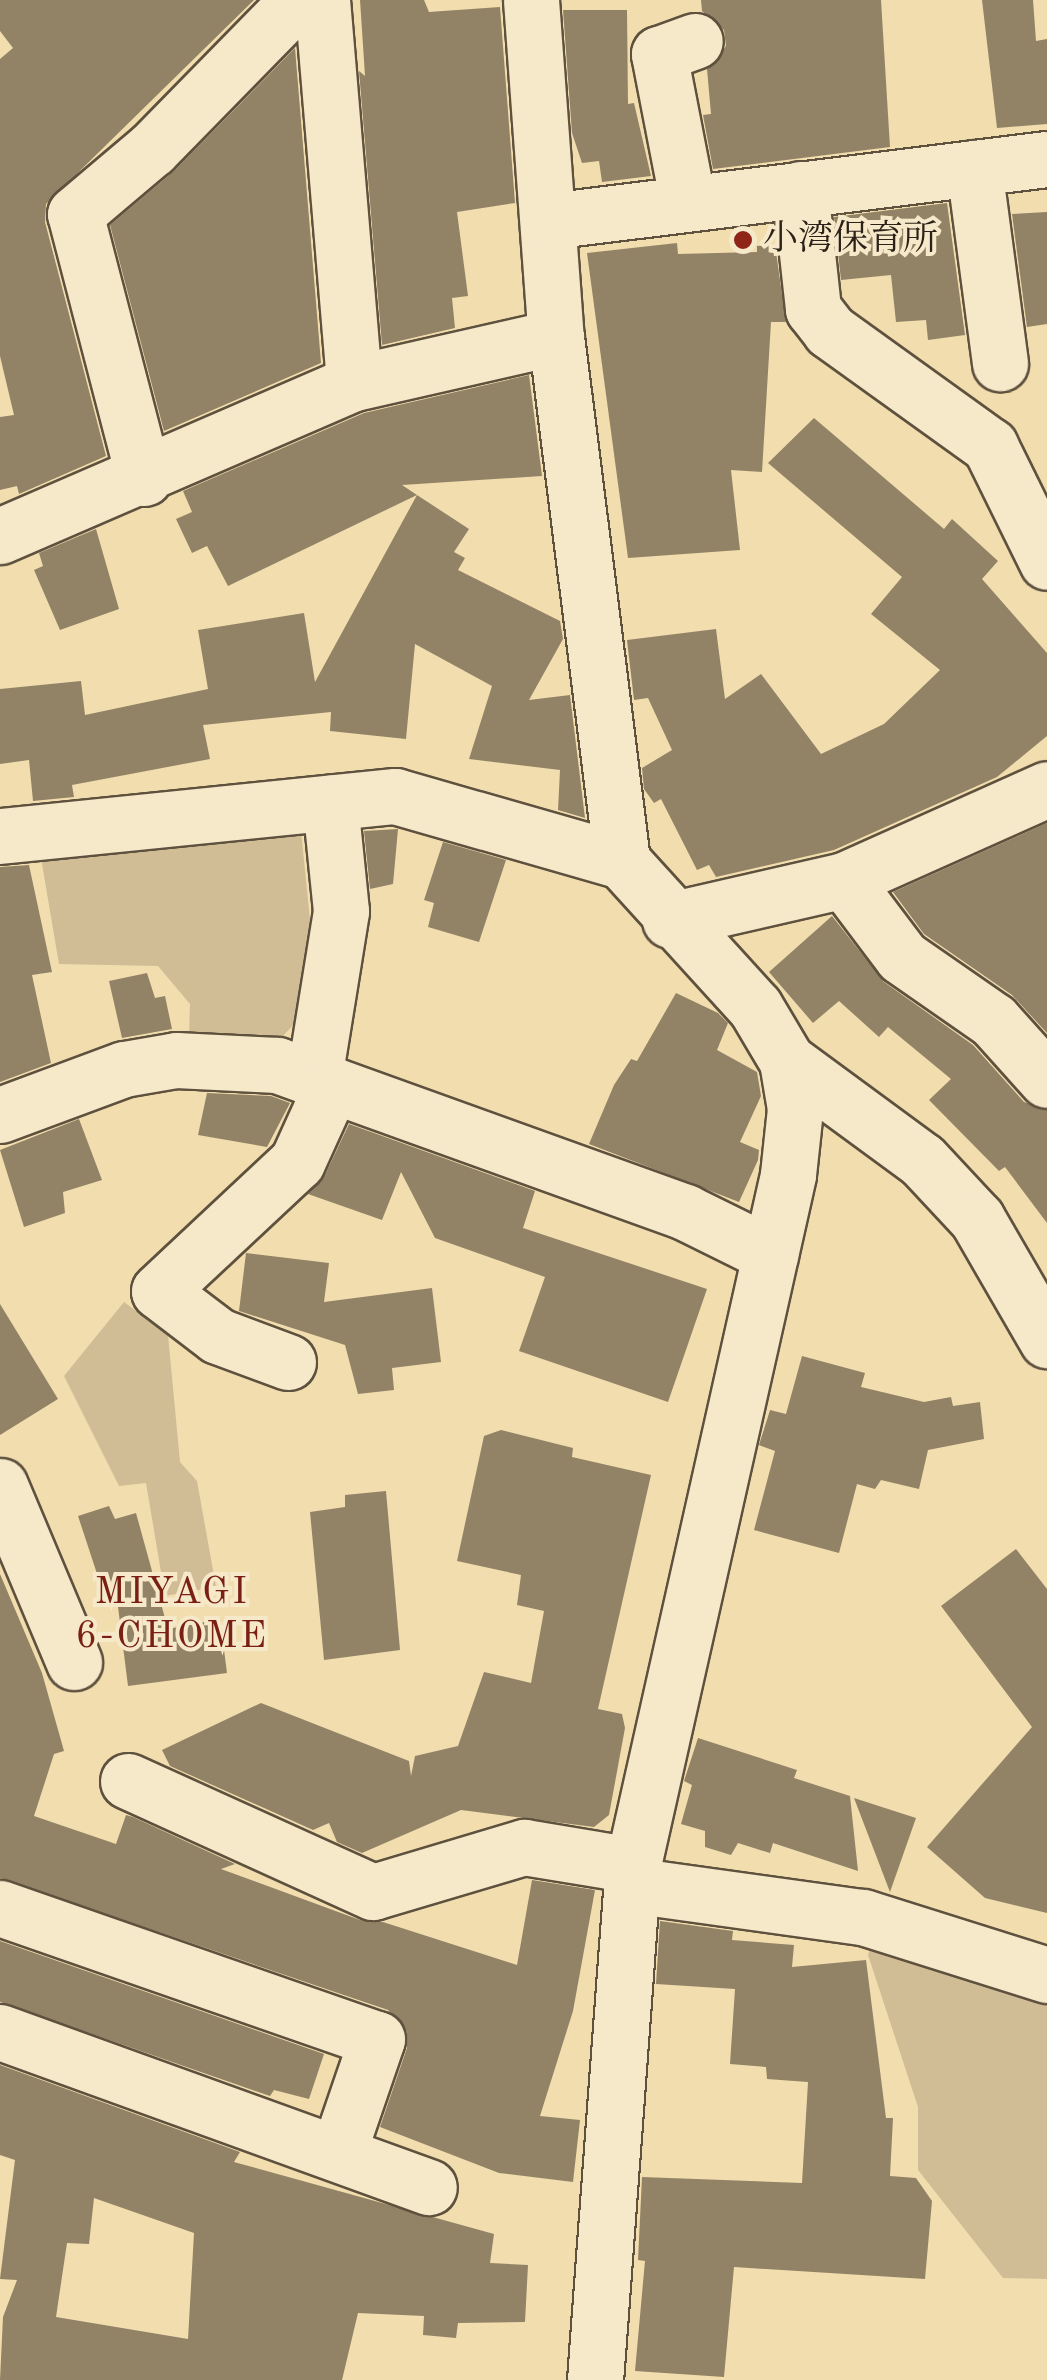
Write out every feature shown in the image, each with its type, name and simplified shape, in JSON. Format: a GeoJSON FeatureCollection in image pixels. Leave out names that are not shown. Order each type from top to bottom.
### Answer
{"type":"FeatureCollection","features":[{"type":"Feature","properties":{"kind":"street"},"geometry":{"type":"LineString","coordinates":[[144,478],[76,214],[152,148],[298,0]]}},
{"type":"Feature","properties":{"kind":"street"},"geometry":{"type":"LineString","coordinates":[[322,0],[354,382]]}},
{"type":"Feature","properties":{"kind":"street"},"geometry":{"type":"LineString","coordinates":[[531,0],[556,337],[622,862],[670,920],[755,1008],[787,1061],[922,1160],[977,1219],[1047,1340]]}},
{"type":"Feature","properties":{"kind":"street"},"geometry":{"type":"LineString","coordinates":[[688,203],[658,54],[695,41]]}},
{"type":"Feature","properties":{"kind":"street"},"geometry":{"type":"LineString","coordinates":[[549,221],[1047,159]]}},
{"type":"Feature","properties":{"kind":"street"},"geometry":{"type":"LineString","coordinates":[[974,168],[1000,363]]}},
{"type":"Feature","properties":{"kind":"street"},"geometry":{"type":"LineString","coordinates":[[800,190],[813,309],[830,331],[990,446],[1047,562]]}},
{"type":"Feature","properties":{"kind":"street"},"geometry":{"type":"LineString","coordinates":[[0,536],[144,478],[354,382],[556,337]]}},
{"type":"Feature","properties":{"kind":"street"},"geometry":{"type":"LineString","coordinates":[[670,920],[844,880],[1047,788]]}},
{"type":"Feature","properties":{"kind":"street"},"geometry":{"type":"LineString","coordinates":[[0,836],[394,796],[622,862]]}},
{"type":"Feature","properties":{"kind":"street"},"geometry":{"type":"LineString","coordinates":[[288,1362],[218,1336],[159,1292],[297,1162],[323,1082],[340,911],[330,803]]}},
{"type":"Feature","properties":{"kind":"street"},"geometry":{"type":"LineString","coordinates":[[844,880],[902,957],[994,1021],[1047,1080]]}},
{"type":"Feature","properties":{"kind":"street"},"geometry":{"type":"LineString","coordinates":[[0,1114],[124,1069],[176,1060],[277,1065],[668,1205],[770,1254]]}},
{"type":"Feature","properties":{"kind":"street"},"geometry":{"type":"LineString","coordinates":[[595,2380],[632,1875],[770,1254],[793,1125],[787,1061]]}},
{"type":"Feature","properties":{"kind":"street"},"geometry":{"type":"LineString","coordinates":[[0,1486],[74,1662]]}},
{"type":"Feature","properties":{"kind":"street"},"geometry":{"type":"LineString","coordinates":[[128,1781],[373,1892],[524,1847],[632,1875],[864,1917],[1047,1975]]}},
{"type":"Feature","properties":{"kind":"street"},"geometry":{"type":"LineString","coordinates":[[0,1908],[377,2039],[340,2150]]}},
{"type":"Feature","properties":{"kind":"street"},"geometry":{"type":"LineString","coordinates":[[0,2032],[340,2150],[430,2188]]}},
{"type":"Feature","properties":{"kind":"shaded area"},"geometry":{"type":"Polygon","coordinates":[[[301,831],[310,920],[304,1014],[278,1041],[189,1038],[190,1004],[158,966],[59,964],[41,858],[301,831]]]}},
{"type":"Feature","properties":{"kind":"shaded area"},"geometry":{"type":"Polygon","coordinates":[[[124,1302],[168,1335],[180,1462],[197,1481],[216,1587],[165,1596],[146,1483],[119,1486],[64,1376],[124,1302]]]}},
{"type":"Feature","properties":{"kind":"shaded area"},"geometry":{"type":"Polygon","coordinates":[[[873,1939],[1047,1987],[1047,2279],[1003,2278],[918,2170],[918,2107],[868,1955],[873,1939]]]}},
{"type":"Feature","properties":{"kind":"building"},"geometry":{"type":"Polygon","coordinates":[[[0,0],[254,0],[46,204],[45,222],[106,456],[19,494],[17,486],[0,490],[0,417],[14,415],[0,356],[0,59],[13,48],[0,31],[0,0]]]}},
{"type":"Feature","properties":{"kind":"building"},"geometry":{"type":"Polygon","coordinates":[[[360,0],[424,0],[429,12],[500,7],[515,203],[457,212],[468,296],[452,298],[455,328],[382,345],[359,71],[365,76],[360,0]]]}},
{"type":"Feature","properties":{"kind":"building"},"geometry":{"type":"Polygon","coordinates":[[[701,0],[881,0],[890,147],[713,169],[703,115],[711,114],[707,69],[726,46],[724,30],[702,11],[701,0]]]}},
{"type":"Feature","properties":{"kind":"building"},"geometry":{"type":"Polygon","coordinates":[[[982,0],[1033,0],[1036,41],[1047,39],[1047,124],[997,128],[982,0]]]}},
{"type":"Feature","properties":{"kind":"building"},"geometry":{"type":"Polygon","coordinates":[[[563,10],[627,10],[628,104],[634,103],[651,176],[602,182],[599,161],[582,163],[572,133],[563,10]]]}},
{"type":"Feature","properties":{"kind":"building"},"geometry":{"type":"Polygon","coordinates":[[[295,48],[321,363],[164,431],[110,225],[174,171],[295,48]]]}},
{"type":"Feature","properties":{"kind":"building"},"geometry":{"type":"Polygon","coordinates":[[[947,203],[965,335],[928,340],[926,320],[896,322],[891,275],[841,280],[834,217],[947,203]]]}},
{"type":"Feature","properties":{"kind":"building"},"geometry":{"type":"Polygon","coordinates":[[[1047,212],[1047,324],[1027,327],[1012,214],[1047,212]]]}},
{"type":"Feature","properties":{"kind":"building"},"geometry":{"type":"Polygon","coordinates":[[[677,243],[678,254],[757,252],[757,246],[775,245],[786,322],[771,322],[762,472],[731,470],[740,550],[628,558],[587,253],[677,243]]]}},
{"type":"Feature","properties":{"kind":"building"},"geometry":{"type":"Polygon","coordinates":[[[529,375],[542,476],[402,485],[417,495],[228,586],[207,546],[192,553],[176,519],[192,512],[183,491],[364,413],[529,375]]]}},
{"type":"Feature","properties":{"kind":"building"},"geometry":{"type":"Polygon","coordinates":[[[814,418],[944,529],[952,519],[998,561],[982,579],[1047,653],[1047,736],[997,777],[834,850],[716,877],[709,865],[697,870],[661,799],[654,803],[644,789],[642,768],[672,750],[648,698],[634,700],[627,640],[716,629],[725,699],[761,674],[821,754],[884,724],[940,670],[871,614],[902,577],[768,463],[814,418]]]}},
{"type":"Feature","properties":{"kind":"building"},"geometry":{"type":"Polygon","coordinates":[[[417,495],[469,529],[454,552],[465,558],[458,570],[560,621],[563,639],[529,700],[570,695],[585,818],[558,810],[560,770],[469,759],[492,686],[415,644],[406,739],[330,731],[331,712],[203,725],[210,759],[72,785],[74,797],[33,801],[29,760],[0,764],[0,689],[81,681],[85,715],[208,689],[198,630],[304,613],[315,682],[417,495]]]}},
{"type":"Feature","properties":{"kind":"building"},"geometry":{"type":"Polygon","coordinates":[[[96,529],[119,609],[60,630],[34,570],[43,566],[39,553],[96,529]]]}},
{"type":"Feature","properties":{"kind":"building"},"geometry":{"type":"Polygon","coordinates":[[[1047,823],[1047,1033],[1012,995],[924,934],[893,892],[1047,823]]]}},
{"type":"Feature","properties":{"kind":"building"},"geometry":{"type":"Polygon","coordinates":[[[398,829],[393,884],[370,889],[364,831],[398,829]]]}},
{"type":"Feature","properties":{"kind":"building"},"geometry":{"type":"Polygon","coordinates":[[[443,842],[506,860],[479,942],[428,927],[434,903],[424,900],[443,842]]]}},
{"type":"Feature","properties":{"kind":"building"},"geometry":{"type":"Polygon","coordinates":[[[29,865],[52,972],[32,975],[51,1063],[0,1082],[0,867],[29,865]]]}},
{"type":"Feature","properties":{"kind":"building"},"geometry":{"type":"Polygon","coordinates":[[[832,916],[884,982],[973,1045],[1024,1102],[1047,1110],[1047,1223],[1005,1167],[999,1171],[929,1100],[951,1079],[888,1027],[879,1037],[839,1001],[813,1023],[769,972],[832,916]]]}},
{"type":"Feature","properties":{"kind":"building"},"geometry":{"type":"Polygon","coordinates":[[[147,973],[155,998],[165,996],[172,1029],[122,1038],[109,981],[147,973]]]}},
{"type":"Feature","properties":{"kind":"building"},"geometry":{"type":"Polygon","coordinates":[[[676,993],[718,1013],[728,1023],[717,1050],[757,1072],[761,1096],[740,1142],[759,1150],[758,1160],[739,1202],[589,1144],[614,1085],[631,1059],[637,1061],[676,993]]]}},
{"type":"Feature","properties":{"kind":"building"},"geometry":{"type":"Polygon","coordinates":[[[207,1093],[271,1096],[290,1103],[267,1147],[198,1135],[207,1093]]]}},
{"type":"Feature","properties":{"kind":"building"},"geometry":{"type":"Polygon","coordinates":[[[79,1119],[102,1180],[63,1192],[65,1213],[24,1227],[0,1150],[79,1119]]]}},
{"type":"Feature","properties":{"kind":"building"},"geometry":{"type":"Polygon","coordinates":[[[349,1124],[535,1191],[523,1228],[707,1289],[668,1402],[519,1351],[545,1277],[435,1238],[401,1172],[382,1220],[308,1194],[325,1175],[349,1124]]]}},
{"type":"Feature","properties":{"kind":"building"},"geometry":{"type":"Polygon","coordinates":[[[246,1253],[329,1263],[324,1302],[432,1288],[441,1362],[392,1368],[394,1390],[358,1394],[345,1345],[239,1311],[246,1253]]]}},
{"type":"Feature","properties":{"kind":"building"},"geometry":{"type":"Polygon","coordinates":[[[0,1304],[58,1399],[0,1435],[0,1304]]]}},
{"type":"Feature","properties":{"kind":"building"},"geometry":{"type":"Polygon","coordinates":[[[802,1356],[865,1373],[861,1387],[924,1402],[951,1397],[953,1406],[980,1402],[984,1439],[928,1450],[919,1489],[881,1480],[875,1489],[857,1484],[839,1553],[754,1530],[775,1451],[759,1445],[770,1410],[786,1414],[802,1356]]]}},
{"type":"Feature","properties":{"kind":"building"},"geometry":{"type":"Polygon","coordinates":[[[501,1430],[573,1448],[572,1457],[651,1475],[598,1709],[622,1714],[625,1728],[609,1815],[594,1827],[461,1810],[362,1853],[337,1842],[329,1823],[313,1830],[170,1766],[162,1750],[261,1703],[409,1761],[411,1776],[415,1756],[458,1746],[484,1672],[531,1683],[544,1611],[517,1605],[521,1575],[457,1561],[484,1436],[501,1430]]]}},
{"type":"Feature","properties":{"kind":"building"},"geometry":{"type":"Polygon","coordinates":[[[386,1491],[400,1650],[324,1660],[310,1512],[345,1507],[345,1495],[386,1491]]]}},
{"type":"Feature","properties":{"kind":"building"},"geometry":{"type":"Polygon","coordinates":[[[109,1506],[115,1519],[136,1513],[168,1629],[220,1619],[227,1673],[128,1686],[116,1591],[104,1595],[78,1516],[109,1506]]]}},
{"type":"Feature","properties":{"kind":"building"},"geometry":{"type":"Polygon","coordinates":[[[1016,1549],[1047,1589],[1047,1913],[985,1898],[927,1847],[1032,1727],[941,1606],[1016,1549]]]}},
{"type":"Feature","properties":{"kind":"building"},"geometry":{"type":"Polygon","coordinates":[[[0,1574],[42,1673],[64,1751],[54,1754],[34,1816],[116,1844],[126,1815],[133,1817],[235,1864],[221,1869],[360,1920],[383,1922],[517,1965],[532,1880],[595,1890],[573,2011],[540,2116],[580,2120],[573,2182],[499,2173],[380,2127],[407,2048],[407,2032],[388,2010],[0,1878],[0,1574]]]}},
{"type":"Feature","properties":{"kind":"building"},"geometry":{"type":"Polygon","coordinates":[[[698,1738],[797,1770],[794,1778],[850,1796],[858,1871],[773,1843],[770,1853],[738,1843],[731,1855],[705,1847],[705,1831],[681,1824],[692,1785],[684,1781],[698,1738]]]}},
{"type":"Feature","properties":{"kind":"building"},"geometry":{"type":"Polygon","coordinates":[[[854,1798],[916,1818],[890,1892],[854,1798]]]}},
{"type":"Feature","properties":{"kind":"building"},"geometry":{"type":"Polygon","coordinates":[[[660,1921],[733,1931],[732,1940],[794,1945],[792,1967],[866,1960],[886,2118],[893,2118],[890,2176],[916,2178],[932,2201],[925,2279],[734,2267],[724,2377],[635,2371],[645,2261],[638,2260],[642,2177],[802,2183],[808,2082],[767,2079],[766,2067],[730,2064],[735,1989],[656,1984],[660,1921]]]}},
{"type":"Feature","properties":{"kind":"building"},"geometry":{"type":"Polygon","coordinates":[[[0,1941],[324,2054],[309,2099],[274,2090],[270,2096],[0,2002],[0,1941]]]}},
{"type":"Feature","properties":{"kind":"building"},"geometry":{"type":"Polygon","coordinates":[[[0,2065],[240,2152],[234,2162],[494,2234],[490,2263],[528,2265],[525,2322],[458,2323],[456,2338],[423,2335],[424,2316],[358,2313],[342,2380],[0,2380],[3,2317],[17,2280],[0,2279],[15,2160],[0,2155],[0,2065]],[[94,2198],[89,2244],[67,2243],[56,2317],[188,2339],[194,2233],[94,2198]]]}},
{"type":"Feature","properties":{"kind":"place","name":"小湾保育所"},"geometry":{"type":"Point","coordinates":[743,240]}},
{"type":"Feature","properties":{"kind":"district","name":"MIYAGI 6-CHOME"},"geometry":{"type":"Point","coordinates":[172,1616]}}]}
